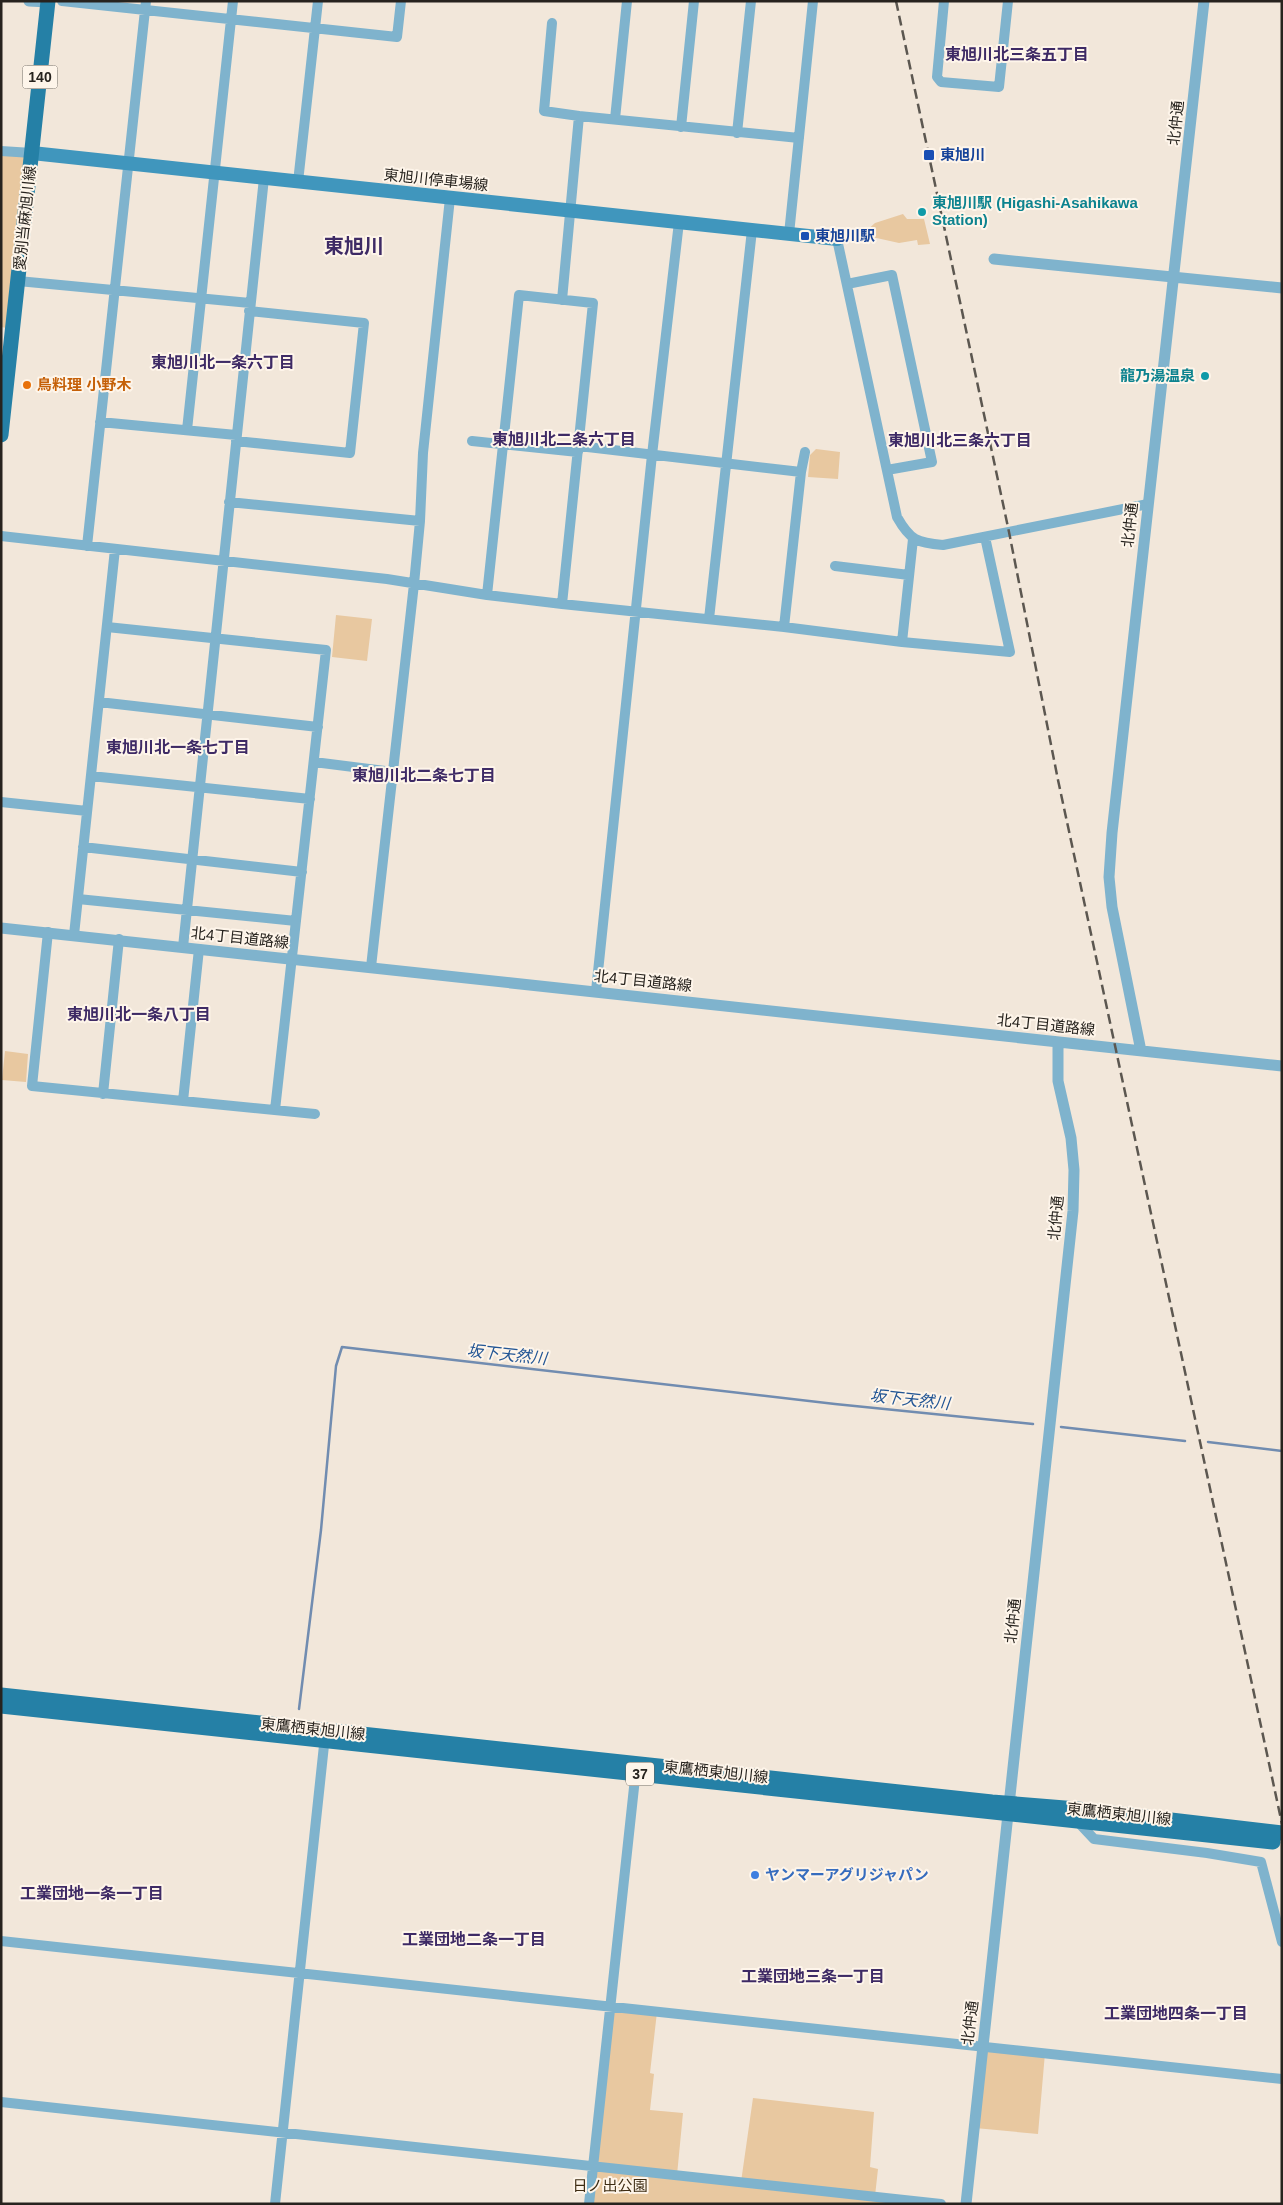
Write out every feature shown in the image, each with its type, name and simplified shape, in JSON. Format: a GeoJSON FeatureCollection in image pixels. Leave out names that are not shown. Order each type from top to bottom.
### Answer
{"type":"FeatureCollection","features":[{"type":"Feature","properties":{"kind":"main road","name":"愛別当麻旭川線"},"geometry":{"type":"LineString","coordinates":[[1,435],[7,328],[18,281],[48,2]]}},
{"type":"Feature","properties":{"kind":"main road","name":"東旭川停車場線"},"geometry":{"type":"LineString","coordinates":[[32,153],[837,240]]}},
{"type":"Feature","properties":{"kind":"main road","name":"東鷹栖東旭川線"},"geometry":{"type":"LineString","coordinates":[[1,1695],[325,1736]]}},
{"type":"Feature","properties":{"kind":"main road","name":"東鷹栖東旭川線"},"geometry":{"type":"LineString","coordinates":[[1,1706],[325,1736],[636,1768],[1280,1838]]}},
{"type":"Feature","properties":{"kind":"main road","name":"東鷹栖東旭川線"},"geometry":{"type":"LineString","coordinates":[[1008,1808],[1079,1822],[1280,1838]]}},
{"type":"Feature","properties":{"kind":"street"},"geometry":{"type":"LineString","coordinates":[[29,1],[145,6],[231,20],[397,37],[401,1]]}},
{"type":"Feature","properties":{"kind":"street"},"geometry":{"type":"LineString","coordinates":[[187,430],[233,1]]}},
{"type":"Feature","properties":{"kind":"street"},"geometry":{"type":"LineString","coordinates":[[298,182],[318,1]]}},
{"type":"Feature","properties":{"kind":"street"},"geometry":{"type":"LineString","coordinates":[[615,119],[627,1]]}},
{"type":"Feature","properties":{"kind":"street"},"geometry":{"type":"LineString","coordinates":[[681,127],[694,1]]}},
{"type":"Feature","properties":{"kind":"street"},"geometry":{"type":"LineString","coordinates":[[737,133],[751,1]]}},
{"type":"Feature","properties":{"kind":"street"},"geometry":{"type":"LineString","coordinates":[[789,234],[813,1]]}},
{"type":"Feature","properties":{"kind":"street"},"geometry":{"type":"LineString","coordinates":[[944,1],[937,77],[941,82],[999,87],[1008,1]]}},
{"type":"Feature","properties":{"kind":"street","name":"北仲通"},"geometry":{"type":"LineString","coordinates":[[1142,1051],[1112,907],[1109,877],[1112,833],[1204,1]]}},
{"type":"Feature","properties":{"kind":"street"},"geometry":{"type":"LineString","coordinates":[[87,546],[145,6]]}},
{"type":"Feature","properties":{"kind":"street"},"geometry":{"type":"LineString","coordinates":[[552,24],[544,111],[737,133],[799,138]]}},
{"type":"Feature","properties":{"kind":"street"},"geometry":{"type":"LineString","coordinates":[[562,300],[572,211],[579,116]]}},
{"type":"Feature","properties":{"kind":"street"},"geometry":{"type":"LineString","coordinates":[[1,152],[32,153]]}},
{"type":"Feature","properties":{"kind":"street"},"geometry":{"type":"LineString","coordinates":[[183,947],[264,178]]}},
{"type":"Feature","properties":{"kind":"street"},"geometry":{"type":"LineString","coordinates":[[371,967],[414,584],[420,521],[423,453],[450,198]]}},
{"type":"Feature","properties":{"kind":"street"},"geometry":{"type":"LineString","coordinates":[[596,991],[638,612],[652,455],[679,222]]}},
{"type":"Feature","properties":{"kind":"street"},"geometry":{"type":"LineString","coordinates":[[709,619],[752,230]]}},
{"type":"Feature","properties":{"kind":"street"},"geometry":{"type":"LineString","coordinates":[[837,240],[897,517],[913,539],[925,544],[943,545],[1148,504]]}},
{"type":"Feature","properties":{"kind":"street"},"geometry":{"type":"LineString","coordinates":[[994,259],[1282,288]]}},
{"type":"Feature","properties":{"kind":"street"},"geometry":{"type":"LineString","coordinates":[[847,284],[892,274],[932,462],[887,470]]}},
{"type":"Feature","properties":{"kind":"street"},"geometry":{"type":"LineString","coordinates":[[18,281],[201,298],[364,323],[350,453],[187,430],[100,422]]}},
{"type":"Feature","properties":{"kind":"street"},"geometry":{"type":"LineString","coordinates":[[487,595],[520,295],[562,300],[593,304],[562,604]]}},
{"type":"Feature","properties":{"kind":"street"},"geometry":{"type":"LineString","coordinates":[[472,442],[652,455],[800,472]]}},
{"type":"Feature","properties":{"kind":"street"},"geometry":{"type":"LineString","coordinates":[[784,627],[800,472],[805,452]]}},
{"type":"Feature","properties":{"kind":"street"},"geometry":{"type":"LineString","coordinates":[[229,502],[420,521]]}},
{"type":"Feature","properties":{"kind":"street"},"geometry":{"type":"LineString","coordinates":[[1,536],[387,578],[487,595],[562,604],[784,627],[902,642],[1010,652],[985,537]]}},
{"type":"Feature","properties":{"kind":"street"},"geometry":{"type":"LineString","coordinates":[[902,642],[913,539]]}},
{"type":"Feature","properties":{"kind":"street"},"geometry":{"type":"LineString","coordinates":[[74,935],[115,549]]}},
{"type":"Feature","properties":{"kind":"street"},"geometry":{"type":"LineString","coordinates":[[835,566],[908,575]]}},
{"type":"Feature","properties":{"kind":"street"},"geometry":{"type":"LineString","coordinates":[[107,627],[326,650],[275,1110]]}},
{"type":"Feature","properties":{"kind":"street"},"geometry":{"type":"LineString","coordinates":[[99,702],[318,727]]}},
{"type":"Feature","properties":{"kind":"street"},"geometry":{"type":"LineString","coordinates":[[314,762],[393,772]]}},
{"type":"Feature","properties":{"kind":"street"},"geometry":{"type":"LineString","coordinates":[[91,776],[310,799]]}},
{"type":"Feature","properties":{"kind":"street"},"geometry":{"type":"LineString","coordinates":[[1,802],[87,810]]}},
{"type":"Feature","properties":{"kind":"street"},"geometry":{"type":"LineString","coordinates":[[83,848],[302,872]]}},
{"type":"Feature","properties":{"kind":"street"},"geometry":{"type":"LineString","coordinates":[[78,898],[296,922]]}},
{"type":"Feature","properties":{"kind":"street","name":"北4丁目道路線"},"geometry":{"type":"LineString","coordinates":[[1,928],[119,939],[1282,1066]]}},
{"type":"Feature","properties":{"kind":"street"},"geometry":{"type":"LineString","coordinates":[[48,932],[32,1086],[315,1114]]}},
{"type":"Feature","properties":{"kind":"street"},"geometry":{"type":"LineString","coordinates":[[103,1094],[119,939]]}},
{"type":"Feature","properties":{"kind":"street"},"geometry":{"type":"LineString","coordinates":[[183,1101],[199,949]]}},
{"type":"Feature","properties":{"kind":"street","name":"北仲通"},"geometry":{"type":"LineString","coordinates":[[966,2204],[1073,1211],[1074,1170],[1071,1138],[1058,1081],[1058,1042]]}},
{"type":"Feature","properties":{"kind":"street"},"geometry":{"type":"LineString","coordinates":[[275,2204],[325,1736]]}},
{"type":"Feature","properties":{"kind":"street"},"geometry":{"type":"LineString","coordinates":[[589,2204],[636,1768]]}},
{"type":"Feature","properties":{"kind":"street"},"geometry":{"type":"LineString","coordinates":[[1079,1822],[1094,1839],[1207,1853],[1261,1862],[1282,1942]]}},
{"type":"Feature","properties":{"kind":"street"},"geometry":{"type":"LineString","coordinates":[[1,1941],[1282,2079]]}},
{"type":"Feature","properties":{"kind":"street"},"geometry":{"type":"LineString","coordinates":[[1,2102],[941,2204]]}},
{"type":"Feature","properties":{"kind":"green space"},"geometry":{"type":"Polygon","coordinates":[[[1,151],[32,153],[13,329],[1,327],[1,151]]]}},
{"type":"Feature","properties":{"kind":"green space"},"geometry":{"type":"Polygon","coordinates":[[[903,214],[907,219],[924,219],[930,244],[918,245],[917,240],[899,243],[872,237],[865,238],[865,232],[875,223],[903,214]]]}},
{"type":"Feature","properties":{"kind":"green space"},"geometry":{"type":"Polygon","coordinates":[[[816,449],[840,452],[838,479],[808,477],[810,455],[816,449]]]}},
{"type":"Feature","properties":{"kind":"green space"},"geometry":{"type":"Polygon","coordinates":[[[336,615],[372,619],[367,661],[332,657],[336,615]]]}},
{"type":"Feature","properties":{"kind":"green space"},"geometry":{"type":"Polygon","coordinates":[[[5,1051],[28,1054],[26,1082],[2,1080],[5,1051]]]}},
{"type":"Feature","properties":{"kind":"green space","name":"日ノ出公園"},"geometry":{"type":"Polygon","coordinates":[[[620,2007],[657,2012],[650,2073],[654,2074],[650,2110],[683,2113],[677,2175],[741,2182],[753,2098],[874,2112],[870,2167],[878,2169],[875,2196],[941,2204],[589,2204],[609,2013],[620,2007]]]}},
{"type":"Feature","properties":{"kind":"green space"},"geometry":{"type":"Polygon","coordinates":[[[983,2046],[1045,2053],[1038,2134],[975,2128],[983,2046]]]}},
{"type":"Feature","properties":{"kind":"waterway","name":"坂下天然川"},"geometry":{"type":"LineString","coordinates":[[299,1709],[321,1530],[336,1366],[342,1347],[835,1404],[1033,1424]]}},
{"type":"Feature","properties":{"kind":"waterway","name":"坂下天然川"},"geometry":{"type":"LineString","coordinates":[[1061,1427],[1185,1441]]}},
{"type":"Feature","properties":{"kind":"waterway","name":"坂下天然川"},"geometry":{"type":"LineString","coordinates":[[1208,1442],[1282,1451]]}},
{"type":"Feature","properties":{"kind":"railway"},"geometry":{"type":"LineString","coordinates":[[896,1],[1009,532],[1058,780],[1282,1824]]}},
{"type":"Feature","properties":{"kind":"place","name":"東旭川"},"geometry":{"type":"Point","coordinates":[929,155]}},
{"type":"Feature","properties":{"kind":"place","name":"東旭川駅 (Higashi-Asahikawa Station)"},"geometry":{"type":"Point","coordinates":[922,212]}},
{"type":"Feature","properties":{"kind":"place","name":"東旭川駅"},"geometry":{"type":"Point","coordinates":[805,236]}},
{"type":"Feature","properties":{"kind":"place","name":"龍乃湯温泉"},"geometry":{"type":"Point","coordinates":[1205,376]}},
{"type":"Feature","properties":{"kind":"place","name":"鳥料理 小野木"},"geometry":{"type":"Point","coordinates":[27,385]}},
{"type":"Feature","properties":{"kind":"place","name":"ヤンマーアグリジャパン"},"geometry":{"type":"Point","coordinates":[755,1875]}},
{"type":"Feature","properties":{"kind":"district","name":"東旭川北三条五丁目"},"geometry":{"type":"Point","coordinates":[1017,54]}},
{"type":"Feature","properties":{"kind":"district","name":"東旭川"},"geometry":{"type":"Point","coordinates":[354,246]}},
{"type":"Feature","properties":{"kind":"district","name":"東旭川北一条六丁目"},"geometry":{"type":"Point","coordinates":[223,362]}},
{"type":"Feature","properties":{"kind":"district","name":"東旭川北二条六丁目"},"geometry":{"type":"Point","coordinates":[564,439]}},
{"type":"Feature","properties":{"kind":"district","name":"東旭川北三条六丁目"},"geometry":{"type":"Point","coordinates":[960,440]}},
{"type":"Feature","properties":{"kind":"district","name":"東旭川北一条七丁目"},"geometry":{"type":"Point","coordinates":[178,747]}},
{"type":"Feature","properties":{"kind":"district","name":"東旭川北二条七丁目"},"geometry":{"type":"Point","coordinates":[424,775]}},
{"type":"Feature","properties":{"kind":"district","name":"東旭川北一条八丁目"},"geometry":{"type":"Point","coordinates":[139,1014]}},
{"type":"Feature","properties":{"kind":"district","name":"工業団地一条一丁目"},"geometry":{"type":"Point","coordinates":[92,1893]}},
{"type":"Feature","properties":{"kind":"district","name":"工業団地二条一丁目"},"geometry":{"type":"Point","coordinates":[474,1939]}},
{"type":"Feature","properties":{"kind":"district","name":"工業団地三条一丁目"},"geometry":{"type":"Point","coordinates":[813,1976]}},
{"type":"Feature","properties":{"kind":"district","name":"工業団地四条一丁目"},"geometry":{"type":"Point","coordinates":[1176,2013]}}]}
